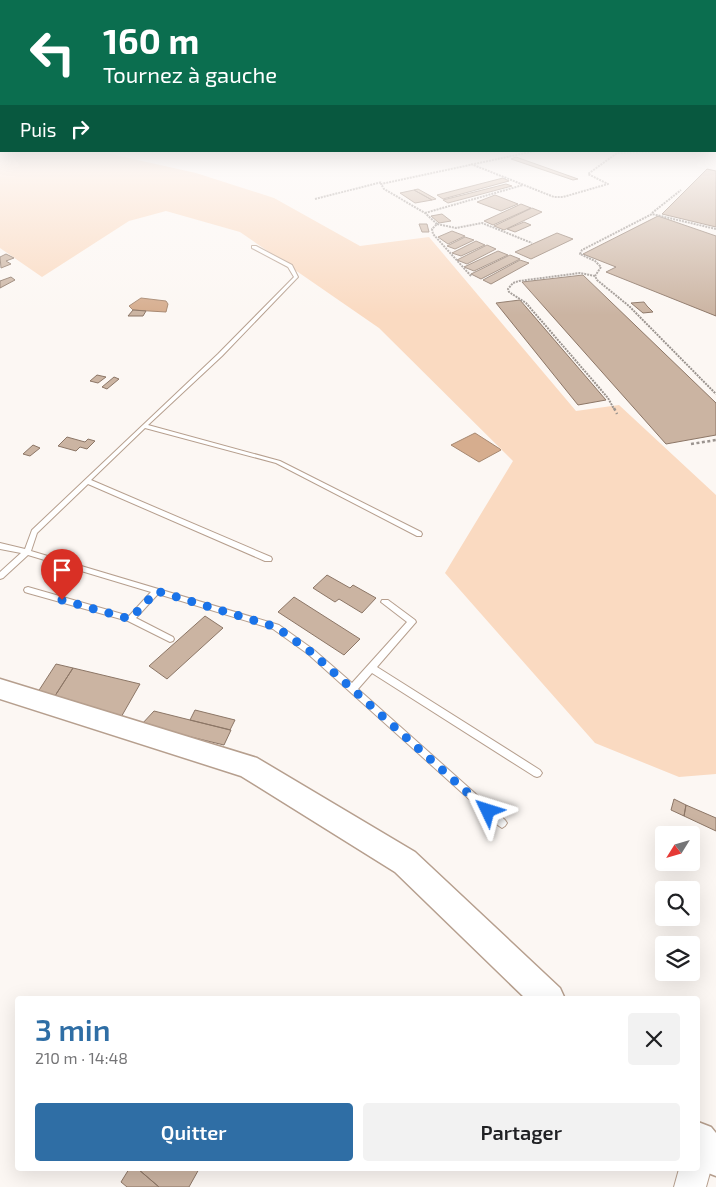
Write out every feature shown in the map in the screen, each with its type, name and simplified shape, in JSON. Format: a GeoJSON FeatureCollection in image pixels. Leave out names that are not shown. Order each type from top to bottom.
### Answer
{"type":"FeatureCollection","features":[{"type":"Feature","properties":{"kind":"main road"},"geometry":{"type":"LineString","coordinates":[[0,689],[248,766],[405,862],[546,996]]}},
{"type":"Feature","properties":{"kind":"street"},"geometry":{"type":"LineString","coordinates":[[690,1187],[696,1171]]}},
{"type":"Feature","properties":{"kind":"lane"},"geometry":{"type":"LineString","coordinates":[[0,576],[27,552],[34,532],[220,355],[296,277],[290,266],[254,247]]}},
{"type":"Feature","properties":{"kind":"lane"},"geometry":{"type":"LineString","coordinates":[[144,426],[278,462],[419,534]]}},
{"type":"Feature","properties":{"kind":"lane"},"geometry":{"type":"LineString","coordinates":[[87,481],[268,559]]}},
{"type":"Feature","properties":{"kind":"lane"},"geometry":{"type":"LineString","coordinates":[[0,546],[27,552],[276,627],[311,652],[502,823]]}},
{"type":"Feature","properties":{"kind":"lane"},"geometry":{"type":"LineString","coordinates":[[28,590],[130,619],[170,639]]}},
{"type":"Feature","properties":{"kind":"lane"},"geometry":{"type":"LineString","coordinates":[[130,619],[157,591]]}},
{"type":"Feature","properties":{"kind":"lane"},"geometry":{"type":"LineString","coordinates":[[352,689],[412,622],[385,602]]}},
{"type":"Feature","properties":{"kind":"lane"},"geometry":{"type":"LineString","coordinates":[[372,668],[537,773]]}},
{"type":"Feature","properties":{"kind":"path"},"geometry":{"type":"LineString","coordinates":[[409,203],[425,213],[437,224],[456,228],[482,223],[532,242]]}},
{"type":"Feature","properties":{"kind":"path"},"geometry":{"type":"LineString","coordinates":[[425,213],[459,203]]}},
{"type":"Feature","properties":{"kind":"path"},"geometry":{"type":"LineString","coordinates":[[595,276],[601,267],[580,252],[652,214],[665,203]]}},
{"type":"Feature","properties":{"kind":"path"},"geometry":{"type":"LineString","coordinates":[[652,214],[716,229]]}},
{"type":"Feature","properties":{"kind":"path"},"geometry":{"type":"LineString","coordinates":[[437,224],[432,229],[434,234],[471,276]]}},
{"type":"Feature","properties":{"kind":"path"},"geometry":{"type":"LineString","coordinates":[[617,414],[608,398],[526,303],[509,292],[508,289],[513,283],[580,273],[595,276],[597,280],[629,306],[716,394]]}},
{"type":"Feature","properties":{"kind":"path"},"geometry":{"type":"LineString","coordinates":[[691,444],[716,440]]}},
{"type":"Feature","properties":{"kind":"shaded area"},"geometry":{"type":"Polygon","coordinates":[[[0,203],[284,203],[360,246],[429,237],[576,411],[619,405],[716,495],[716,774],[679,777],[595,743],[445,573],[513,461],[379,328],[240,232],[166,211],[129,221],[42,277],[0,248],[0,203]]]}},
{"type":"Feature","properties":{"kind":"shaded area"},"geometry":{"type":"Polygon","coordinates":[[[141,298],[166,301],[168,304],[166,312],[133,310],[129,306],[141,298]]]}},
{"type":"Feature","properties":{"kind":"shaded area"},"geometry":{"type":"Polygon","coordinates":[[[475,433],[501,450],[479,462],[451,445],[475,433]]]}},
{"type":"Feature","properties":{"kind":"building"},"geometry":{"type":"Polygon","coordinates":[[[481,203],[518,204],[501,211],[481,203]]]}},
{"type":"Feature","properties":{"kind":"building"},"geometry":{"type":"Polygon","coordinates":[[[673,203],[716,203],[716,227],[662,214],[673,203]]]}},
{"type":"Feature","properties":{"kind":"building"},"geometry":{"type":"Polygon","coordinates":[[[521,204],[531,208],[493,225],[484,221],[521,204]]]}},
{"type":"Feature","properties":{"kind":"building"},"geometry":{"type":"Polygon","coordinates":[[[532,208],[542,212],[504,230],[494,226],[532,208]]]}},
{"type":"Feature","properties":{"kind":"building"},"geometry":{"type":"Polygon","coordinates":[[[442,214],[451,221],[439,223],[431,216],[442,214]]]}},
{"type":"Feature","properties":{"kind":"building"},"geometry":{"type":"Polygon","coordinates":[[[658,216],[716,236],[716,316],[606,272],[616,267],[583,254],[658,216]]]}},
{"type":"Feature","properties":{"kind":"building"},"geometry":{"type":"Polygon","coordinates":[[[524,222],[531,225],[515,232],[507,229],[524,222]]]}},
{"type":"Feature","properties":{"kind":"building"},"geometry":{"type":"Polygon","coordinates":[[[419,224],[427,224],[429,232],[422,232],[419,224]]]}},
{"type":"Feature","properties":{"kind":"building"},"geometry":{"type":"Polygon","coordinates":[[[452,231],[465,236],[448,244],[438,237],[452,231]]]}},
{"type":"Feature","properties":{"kind":"building"},"geometry":{"type":"Polygon","coordinates":[[[557,233],[573,239],[531,259],[515,252],[557,233]]]}},
{"type":"Feature","properties":{"kind":"building"},"geometry":{"type":"Polygon","coordinates":[[[465,237],[474,240],[455,249],[447,246],[465,237]]]}},
{"type":"Feature","properties":{"kind":"building"},"geometry":{"type":"Polygon","coordinates":[[[476,241],[485,245],[461,256],[452,253],[476,241]]]}},
{"type":"Feature","properties":{"kind":"building"},"geometry":{"type":"Polygon","coordinates":[[[487,245],[496,249],[467,264],[457,260],[487,245]]]}},
{"type":"Feature","properties":{"kind":"building"},"geometry":{"type":"Polygon","coordinates":[[[498,251],[508,255],[474,271],[464,267],[498,251]]]}},
{"type":"Feature","properties":{"kind":"building"},"geometry":{"type":"Polygon","coordinates":[[[6,254],[14,258],[6,261],[11,264],[1,268],[0,257],[6,254]]]}},
{"type":"Feature","properties":{"kind":"building"},"geometry":{"type":"Polygon","coordinates":[[[510,255],[520,259],[481,279],[471,274],[510,255]]]}},
{"type":"Feature","properties":{"kind":"building"},"geometry":{"type":"Polygon","coordinates":[[[520,260],[529,263],[491,284],[483,280],[520,260]]]}},
{"type":"Feature","properties":{"kind":"building"},"geometry":{"type":"Polygon","coordinates":[[[583,275],[716,403],[716,435],[666,444],[522,282],[583,275]]]}},
{"type":"Feature","properties":{"kind":"building"},"geometry":{"type":"Polygon","coordinates":[[[11,277],[15,280],[0,288],[0,281],[11,277]]]}},
{"type":"Feature","properties":{"kind":"building"},"geometry":{"type":"Polygon","coordinates":[[[520,300],[606,400],[578,405],[496,303],[520,300]]]}},
{"type":"Feature","properties":{"kind":"building"},"geometry":{"type":"Polygon","coordinates":[[[644,302],[653,312],[643,313],[631,303],[644,302]]]}},
{"type":"Feature","properties":{"kind":"building"},"geometry":{"type":"Polygon","coordinates":[[[133,310],[146,311],[143,316],[128,316],[133,310]]]}},
{"type":"Feature","properties":{"kind":"building"},"geometry":{"type":"Polygon","coordinates":[[[97,375],[106,377],[98,383],[90,381],[97,375]]]}},
{"type":"Feature","properties":{"kind":"building"},"geometry":{"type":"Polygon","coordinates":[[[114,377],[119,379],[107,389],[102,387],[114,377]]]}},
{"type":"Feature","properties":{"kind":"building"},"geometry":{"type":"Polygon","coordinates":[[[67,437],[85,442],[88,439],[95,441],[87,449],[80,447],[76,451],[58,446],[67,437]]]}},
{"type":"Feature","properties":{"kind":"building"},"geometry":{"type":"Polygon","coordinates":[[[33,445],[40,448],[30,456],[23,454],[33,445]]]}},
{"type":"Feature","properties":{"kind":"building"},"geometry":{"type":"Polygon","coordinates":[[[327,575],[350,588],[353,585],[376,598],[362,613],[339,599],[335,602],[313,588],[327,575]]]}},
{"type":"Feature","properties":{"kind":"building"},"geometry":{"type":"Polygon","coordinates":[[[294,597],[360,639],[344,655],[278,612],[294,597]]]}},
{"type":"Feature","properties":{"kind":"building"},"geometry":{"type":"Polygon","coordinates":[[[205,616],[223,628],[167,679],[149,666],[205,616]]]}},
{"type":"Feature","properties":{"kind":"building"},"geometry":{"type":"Polygon","coordinates":[[[56,664],[73,668],[51,702],[34,698],[56,664]]]}},
{"type":"Feature","properties":{"kind":"building"},"geometry":{"type":"Polygon","coordinates":[[[73,668],[140,684],[120,719],[51,702],[73,668]]]}},
{"type":"Feature","properties":{"kind":"building"},"geometry":{"type":"Polygon","coordinates":[[[195,710],[235,720],[230,730],[190,720],[195,710]]]}},
{"type":"Feature","properties":{"kind":"building"},"geometry":{"type":"Polygon","coordinates":[[[154,711],[231,730],[224,745],[141,725],[154,711]]]}},
{"type":"Feature","properties":{"kind":"building"},"geometry":{"type":"Polygon","coordinates":[[[674,799],[686,805],[684,816],[671,810],[674,799]]]}},
{"type":"Feature","properties":{"kind":"building"},"geometry":{"type":"Polygon","coordinates":[[[686,805],[716,818],[716,831],[684,816],[686,805]]]}},
{"type":"Feature","properties":{"kind":"building"},"geometry":{"type":"Polygon","coordinates":[[[128,1171],[140,1171],[159,1187],[127,1187],[121,1182],[128,1171]]]}},
{"type":"Feature","properties":{"kind":"building"},"geometry":{"type":"Polygon","coordinates":[[[140,1171],[198,1171],[189,1187],[159,1187],[140,1171]]]}},
{"type":"Feature","properties":{"kind":"route"},"geometry":{"type":"LineString","coordinates":[[62,600],[130,619],[157,591],[252,622],[276,627],[311,652],[365,703],[488,811]]}}]}
